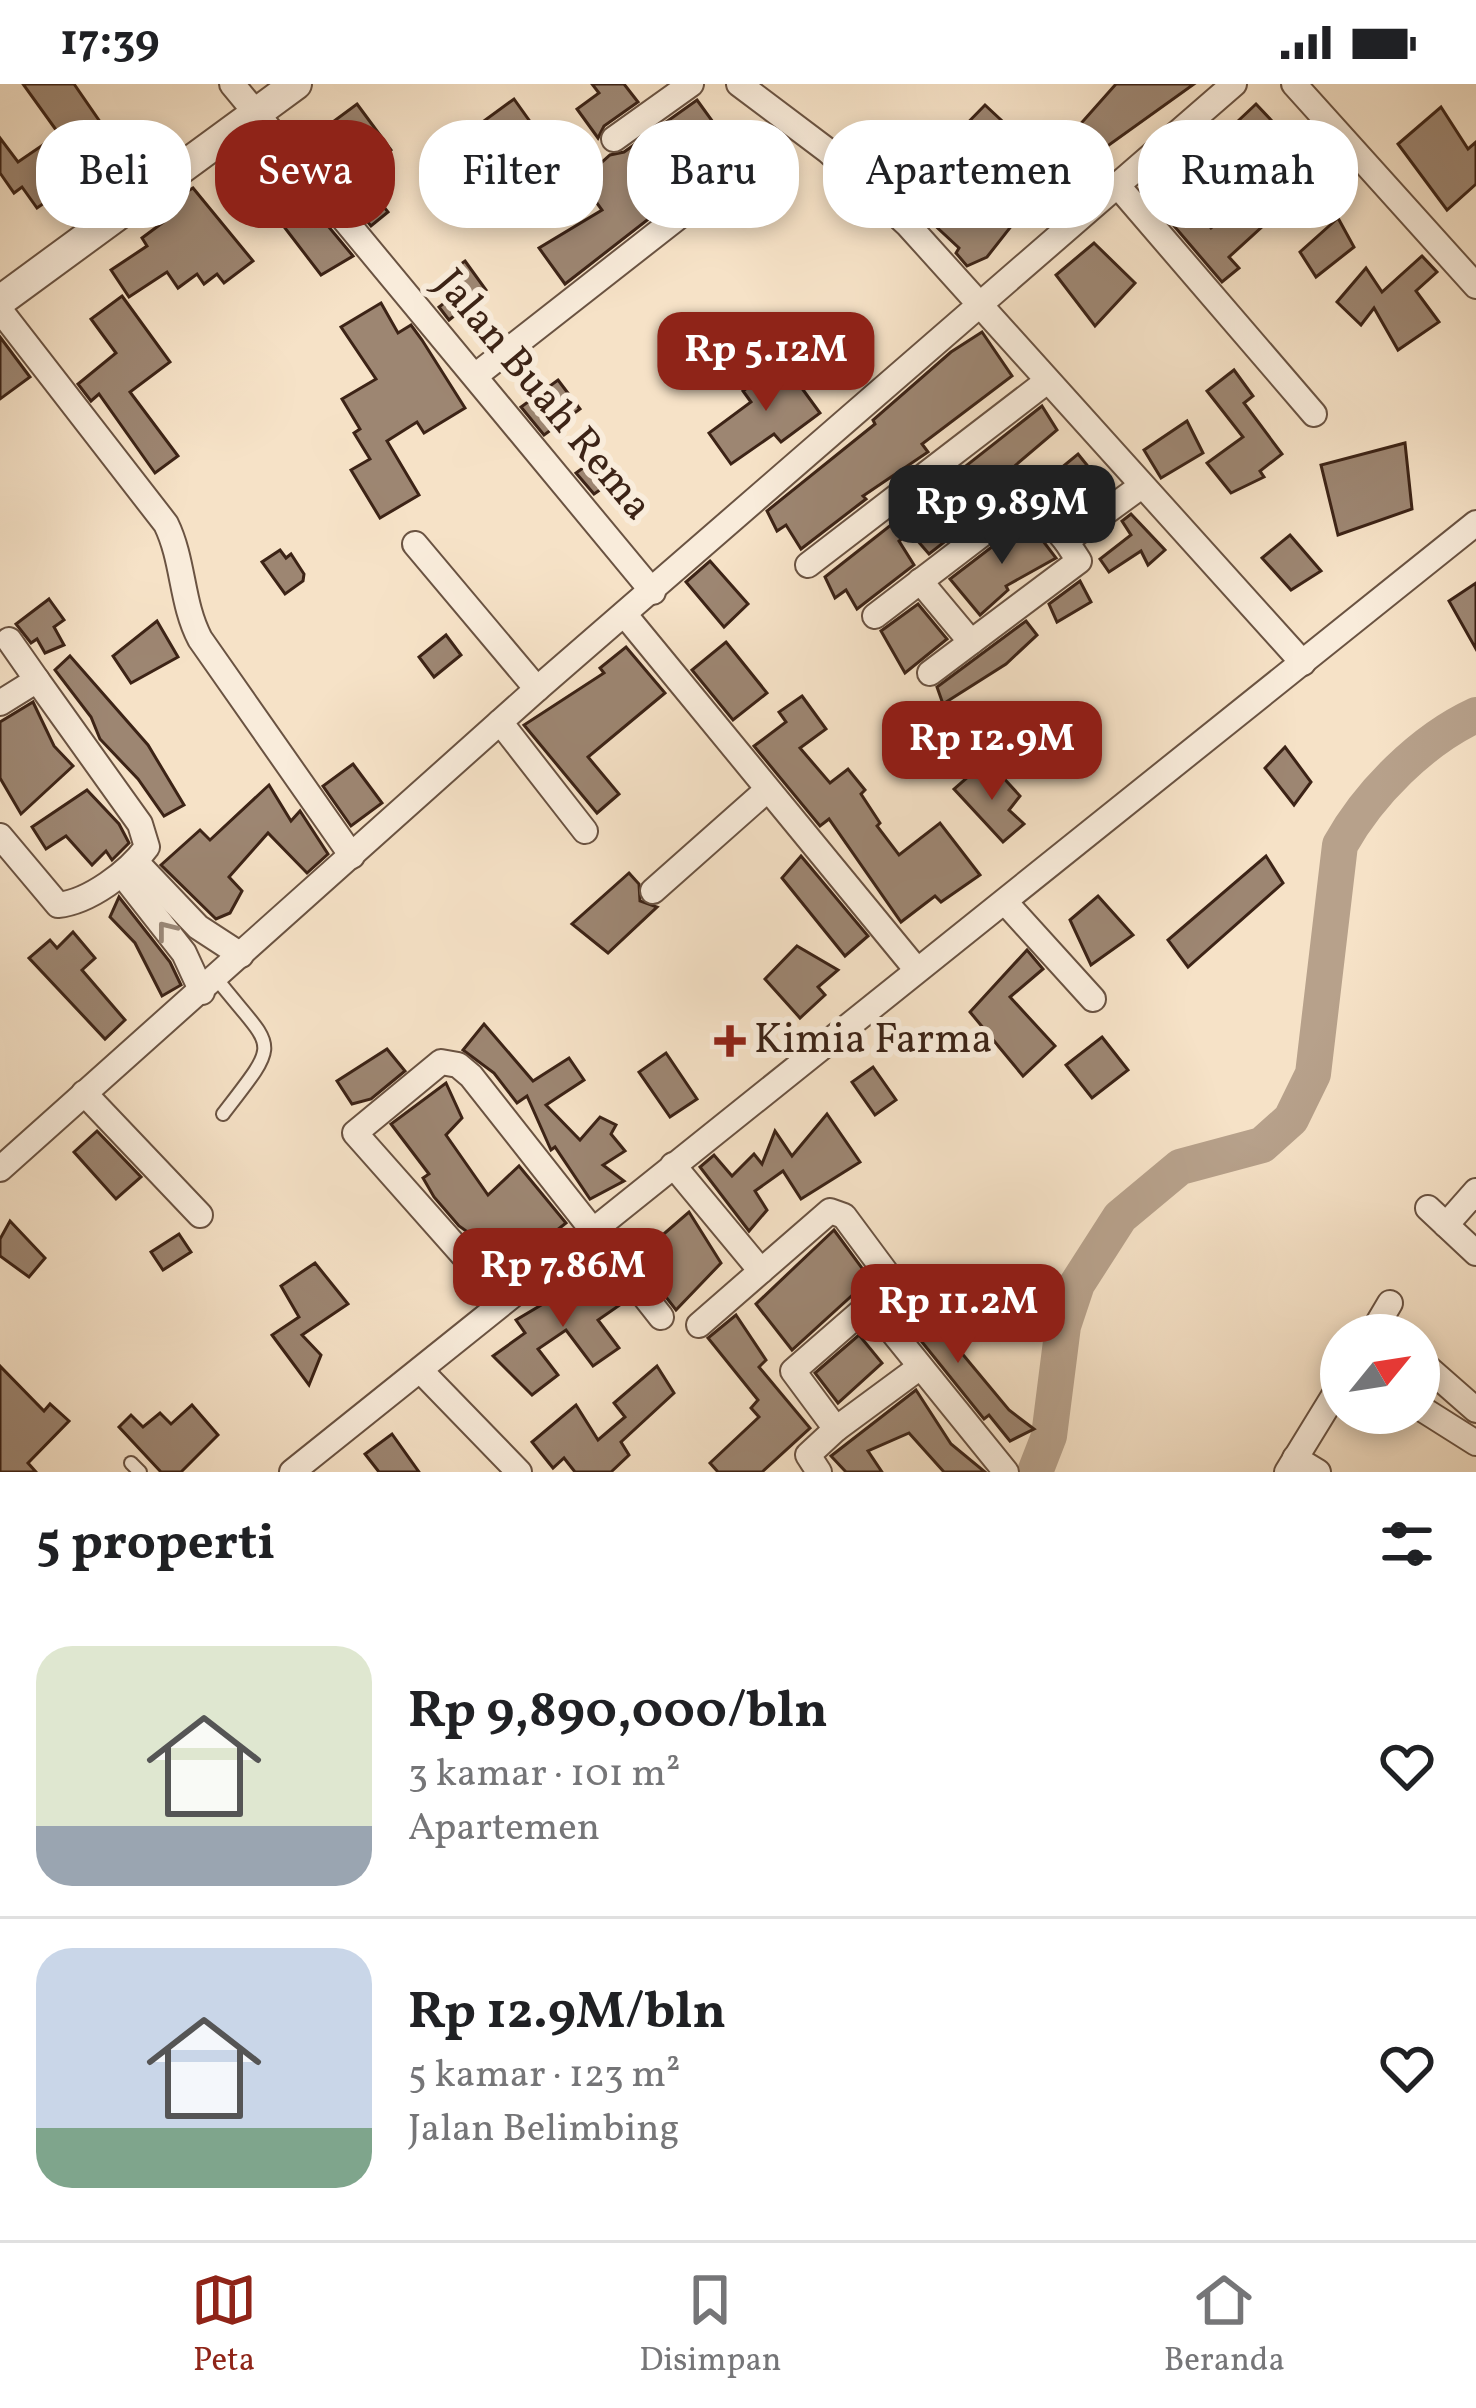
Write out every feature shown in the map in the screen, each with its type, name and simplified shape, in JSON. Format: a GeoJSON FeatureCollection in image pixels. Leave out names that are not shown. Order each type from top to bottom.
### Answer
{"type":"FeatureCollection","features":[{"type":"Feature","properties":{"kind":"street","name":"Jalan Buah Rema"},"geometry":{"type":"LineString","coordinates":[[232,84],[653,592]]}},
{"type":"Feature","properties":{"kind":"street"},"geometry":{"type":"LineString","coordinates":[[296,84],[0,306],[166,524],[200,639],[352,856]]}},
{"type":"Feature","properties":{"kind":"street"},"geometry":{"type":"LineString","coordinates":[[614,139],[691,84]]}},
{"type":"Feature","properties":{"kind":"street"},"geometry":{"type":"LineString","coordinates":[[739,84],[865,182],[1303,663]]}},
{"type":"Feature","properties":{"kind":"street"},"geometry":{"type":"LineString","coordinates":[[0,1169],[537,689],[1234,84]]}},
{"type":"Feature","properties":{"kind":"street"},"geometry":{"type":"LineString","coordinates":[[1294,84],[1476,286]]}},
{"type":"Feature","properties":{"kind":"street"},"geometry":{"type":"LineString","coordinates":[[1118,187],[1314,414]]}},
{"type":"Feature","properties":{"kind":"street"},"geometry":{"type":"LineString","coordinates":[[475,376],[664,228]]}},
{"type":"Feature","properties":{"kind":"street"},"geometry":{"type":"LineString","coordinates":[[808,566],[1046,382]]}},
{"type":"Feature","properties":{"kind":"street"},"geometry":{"type":"LineString","coordinates":[[1066,541],[1140,488]]}},
{"type":"Feature","properties":{"kind":"street"},"geometry":{"type":"LineString","coordinates":[[875,616],[1024,502],[1033,502],[1079,561],[930,673]]}},
{"type":"Feature","properties":{"kind":"street"},"geometry":{"type":"LineString","coordinates":[[292,1472],[1476,523]]}},
{"type":"Feature","properties":{"kind":"street"},"geometry":{"type":"LineString","coordinates":[[415,544],[537,689]]}},
{"type":"Feature","properties":{"kind":"street"},"geometry":{"type":"LineString","coordinates":[[920,580],[971,642]]}},
{"type":"Feature","properties":{"kind":"street"},"geometry":{"type":"LineString","coordinates":[[625,615],[916,969]]}},
{"type":"Feature","properties":{"kind":"street"},"geometry":{"type":"LineString","coordinates":[[0,836],[58,905],[71,903],[129,868],[147,847],[140,824],[9,640]]}},
{"type":"Feature","properties":{"kind":"street"},"geometry":{"type":"LineString","coordinates":[[0,703],[37,680]]}},
{"type":"Feature","properties":{"kind":"street"},"geometry":{"type":"LineString","coordinates":[[500,722],[585,831]]}},
{"type":"Feature","properties":{"kind":"street"},"geometry":{"type":"LineString","coordinates":[[653,891],[766,790]]}},
{"type":"Feature","properties":{"kind":"street"},"geometry":{"type":"LineString","coordinates":[[129,868],[198,927],[241,956]]}},
{"type":"Feature","properties":{"kind":"street"},"geometry":{"type":"LineString","coordinates":[[129,868],[209,985]]}},
{"type":"Feature","properties":{"kind":"street"},"geometry":{"type":"LineString","coordinates":[[1005,902],[1093,999]]}},
{"type":"Feature","properties":{"kind":"street"},"geometry":{"type":"LineString","coordinates":[[503,1300],[355,1133],[436,1065],[451,1062],[471,1076],[661,1317]]}},
{"type":"Feature","properties":{"kind":"street"},"geometry":{"type":"LineString","coordinates":[[84,1093],[200,1215]]}},
{"type":"Feature","properties":{"kind":"street"},"geometry":{"type":"LineString","coordinates":[[674,1165],[761,1271]]}},
{"type":"Feature","properties":{"kind":"street"},"geometry":{"type":"LineString","coordinates":[[1476,1192],[1437,1216],[1476,1253]]}},
{"type":"Feature","properties":{"kind":"street"},"geometry":{"type":"LineString","coordinates":[[699,1325],[837,1211],[890,1278],[886,1290],[786,1378],[836,1429]]}},
{"type":"Feature","properties":{"kind":"street"},"geometry":{"type":"LineString","coordinates":[[869,1304],[1006,1472]]}},
{"type":"Feature","properties":{"kind":"street"},"geometry":{"type":"LineString","coordinates":[[820,1472],[808,1455],[920,1366]]}},
{"type":"Feature","properties":{"kind":"street"},"geometry":{"type":"LineString","coordinates":[[421,1371],[519,1472]]}},
{"type":"Feature","properties":{"kind":"street"},"geometry":{"type":"LineString","coordinates":[[1440,1378],[1476,1410]]}},
{"type":"Feature","properties":{"kind":"street"},"geometry":{"type":"LineString","coordinates":[[1318,1472],[1291,1465],[1320,1418]]}},
{"type":"Feature","properties":{"kind":"street"},"geometry":{"type":"LineString","coordinates":[[1440,1420],[1476,1443]]}},
{"type":"Feature","properties":{"kind":"lane"},"geometry":{"type":"LineString","coordinates":[[209,985],[267,1043],[267,1057],[223,1114]]}},
{"type":"Feature","properties":{"kind":"building"},"geometry":{"type":"Polygon","coordinates":[[[23,84],[74,84],[99,120],[49,120],[23,84]]]}},
{"type":"Feature","properties":{"kind":"building"},"geometry":{"type":"Polygon","coordinates":[[[592,84],[624,84],[638,102],[603,128],[603,120],[585,120],[577,109],[599,93],[592,84]]]}},
{"type":"Feature","properties":{"kind":"building"},"geometry":{"type":"Polygon","coordinates":[[[1116,84],[1194,84],[1114,141],[1114,120],[1084,120],[1116,84]]]}},
{"type":"Feature","properties":{"kind":"building"},"geometry":{"type":"Polygon","coordinates":[[[514,99],[529,120],[485,120],[514,99]]]}},
{"type":"Feature","properties":{"kind":"building"},"geometry":{"type":"Polygon","coordinates":[[[697,100],[712,120],[669,120],[697,100]]]}},
{"type":"Feature","properties":{"kind":"building"},"geometry":{"type":"Polygon","coordinates":[[[357,104],[369,120],[335,120],[357,104]]]}},
{"type":"Feature","properties":{"kind":"building"},"geometry":{"type":"Polygon","coordinates":[[[1256,104],[1271,120],[1239,120],[1256,104]]]}},
{"type":"Feature","properties":{"kind":"building"},"geometry":{"type":"Polygon","coordinates":[[[985,105],[1001,120],[970,120],[985,105]]]}},
{"type":"Feature","properties":{"kind":"building"},"geometry":{"type":"Polygon","coordinates":[[[1441,107],[1468,149],[1476,142],[1476,184],[1447,210],[1398,144],[1441,107]]]}},
{"type":"Feature","properties":{"kind":"building"},"geometry":{"type":"Polygon","coordinates":[[[0,138],[18,162],[36,150],[36,207],[22,187],[14,193],[0,173],[0,138]]]}},
{"type":"Feature","properties":{"kind":"building"},"geometry":{"type":"Polygon","coordinates":[[[627,150],[627,228],[637,228],[565,284],[539,248],[572,228],[603,228],[603,161],[627,150]]]}},
{"type":"Feature","properties":{"kind":"building"},"geometry":{"type":"Polygon","coordinates":[[[191,189],[215,215],[215,228],[226,228],[253,261],[224,283],[217,274],[204,284],[197,274],[178,288],[167,272],[129,297],[111,270],[147,246],[142,238],[155,228],[191,228],[191,189]]]}},
{"type":"Feature","properties":{"kind":"building"},"geometry":{"type":"Polygon","coordinates":[[[285,228],[330,228],[353,256],[321,275],[285,228]]]}},
{"type":"Feature","properties":{"kind":"building"},"geometry":{"type":"Polygon","coordinates":[[[938,228],[1010,228],[987,257],[967,266],[956,253],[959,248],[938,228]]]}},
{"type":"Feature","properties":{"kind":"building"},"geometry":{"type":"Polygon","coordinates":[[[1176,228],[1261,228],[1229,257],[1239,268],[1222,282],[1176,228]]]}},
{"type":"Feature","properties":{"kind":"building"},"geometry":{"type":"Polygon","coordinates":[[[1327,228],[1344,228],[1354,247],[1316,277],[1300,252],[1327,228]]]}},
{"type":"Feature","properties":{"kind":"building"},"geometry":{"type":"Polygon","coordinates":[[[1094,243],[1135,283],[1095,326],[1056,275],[1094,243]]]}},
{"type":"Feature","properties":{"kind":"building"},"geometry":{"type":"Polygon","coordinates":[[[1422,256],[1437,272],[1416,291],[1439,322],[1398,350],[1374,308],[1361,325],[1337,302],[1366,268],[1382,292],[1422,256]]]}},
{"type":"Feature","properties":{"kind":"building"},"geometry":{"type":"Polygon","coordinates":[[[465,261],[486,290],[449,320],[439,307],[460,291],[447,274],[465,261]]]}},
{"type":"Feature","properties":{"kind":"building"},"geometry":{"type":"Polygon","coordinates":[[[122,296],[170,362],[130,392],[178,456],[155,473],[99,394],[91,401],[78,384],[116,353],[91,319],[122,296]]]}},
{"type":"Feature","properties":{"kind":"building"},"geometry":{"type":"Polygon","coordinates":[[[381,303],[398,333],[411,325],[465,408],[424,433],[417,422],[387,441],[419,495],[380,518],[351,470],[370,459],[354,433],[360,429],[342,399],[376,379],[341,327],[381,303]]]}},
{"type":"Feature","properties":{"kind":"building"},"geometry":{"type":"Polygon","coordinates":[[[982,332],[1012,376],[922,444],[928,452],[863,496],[866,499],[801,549],[786,525],[777,531],[767,511],[875,424],[873,420],[951,352],[982,332]]]}},
{"type":"Feature","properties":{"kind":"building"},"geometry":{"type":"Polygon","coordinates":[[[0,337],[30,377],[0,399],[0,337]]]}},
{"type":"Feature","properties":{"kind":"building"},"geometry":{"type":"Polygon","coordinates":[[[782,361],[820,413],[781,442],[774,434],[731,464],[709,433],[751,402],[743,391],[782,361]]]}},
{"type":"Feature","properties":{"kind":"building"},"geometry":{"type":"Polygon","coordinates":[[[1234,370],[1253,396],[1244,403],[1282,454],[1260,471],[1264,477],[1231,493],[1207,463],[1243,437],[1207,391],[1234,370]]]}},
{"type":"Feature","properties":{"kind":"building"},"geometry":{"type":"Polygon","coordinates":[[[558,380],[580,409],[544,435],[521,407],[558,380]]]}},
{"type":"Feature","properties":{"kind":"building"},"geometry":{"type":"Polygon","coordinates":[[[1042,406],[1057,430],[944,526],[952,536],[929,554],[910,532],[899,541],[914,565],[857,609],[846,590],[835,598],[825,577],[1042,406]]]}},
{"type":"Feature","properties":{"kind":"building"},"geometry":{"type":"Polygon","coordinates":[[[1187,421],[1203,453],[1161,478],[1144,450],[1187,421]]]}},
{"type":"Feature","properties":{"kind":"building"},"geometry":{"type":"Polygon","coordinates":[[[1405,443],[1412,509],[1338,535],[1321,465],[1405,443]]]}},
{"type":"Feature","properties":{"kind":"building"},"geometry":{"type":"Polygon","coordinates":[[[602,454],[619,477],[594,494],[576,473],[602,454]]]}},
{"type":"Feature","properties":{"kind":"building"},"geometry":{"type":"Polygon","coordinates":[[[1078,454],[1103,485],[1065,511],[1044,482],[1078,454]]]}},
{"type":"Feature","properties":{"kind":"building"},"geometry":{"type":"Polygon","coordinates":[[[1131,514],[1165,550],[1148,565],[1141,551],[1109,572],[1100,559],[1131,535],[1122,521],[1131,514]]]}},
{"type":"Feature","properties":{"kind":"building"},"geometry":{"type":"Polygon","coordinates":[[[1027,520],[1056,558],[1006,586],[1008,590],[980,615],[950,579],[1027,520]]]}},
{"type":"Feature","properties":{"kind":"building"},"geometry":{"type":"Polygon","coordinates":[[[1290,535],[1321,571],[1291,590],[1262,558],[1290,535]]]}},
{"type":"Feature","properties":{"kind":"building"},"geometry":{"type":"Polygon","coordinates":[[[280,550],[286,558],[291,554],[304,574],[303,581],[285,594],[262,562],[280,550]]]}},
{"type":"Feature","properties":{"kind":"building"},"geometry":{"type":"Polygon","coordinates":[[[710,561],[748,604],[724,627],[686,582],[710,561]]]}},
{"type":"Feature","properties":{"kind":"building"},"geometry":{"type":"Polygon","coordinates":[[[1080,581],[1091,602],[1057,622],[1049,604],[1080,581]]]}},
{"type":"Feature","properties":{"kind":"building"},"geometry":{"type":"Polygon","coordinates":[[[1476,583],[1476,649],[1449,601],[1476,583]]]}},
{"type":"Feature","properties":{"kind":"building"},"geometry":{"type":"Polygon","coordinates":[[[49,599],[64,620],[54,627],[64,645],[45,653],[37,639],[31,643],[16,624],[49,599]]]}},
{"type":"Feature","properties":{"kind":"building"},"geometry":{"type":"Polygon","coordinates":[[[918,604],[947,639],[905,673],[881,631],[918,604]]]}},
{"type":"Feature","properties":{"kind":"building"},"geometry":{"type":"Polygon","coordinates":[[[157,621],[178,657],[131,683],[113,656],[157,621]]]}},
{"type":"Feature","properties":{"kind":"building"},"geometry":{"type":"Polygon","coordinates":[[[1026,621],[1037,635],[1006,664],[943,704],[937,687],[1026,621]]]}},
{"type":"Feature","properties":{"kind":"building"},"geometry":{"type":"Polygon","coordinates":[[[446,635],[461,655],[434,677],[419,657],[446,635]]]}},
{"type":"Feature","properties":{"kind":"building"},"geometry":{"type":"Polygon","coordinates":[[[726,642],[767,693],[733,720],[692,670],[726,642]]]}},
{"type":"Feature","properties":{"kind":"building"},"geometry":{"type":"Polygon","coordinates":[[[626,647],[665,693],[588,757],[619,794],[597,813],[524,725],[604,673],[600,668],[626,647]]]}},
{"type":"Feature","properties":{"kind":"building"},"geometry":{"type":"Polygon","coordinates":[[[70,656],[148,745],[184,805],[164,816],[138,779],[100,739],[91,717],[55,670],[70,656]]]}},
{"type":"Feature","properties":{"kind":"building"},"geometry":{"type":"Polygon","coordinates":[[[802,696],[826,729],[800,748],[830,783],[848,769],[865,790],[861,794],[880,823],[877,826],[899,855],[940,823],[980,875],[941,902],[935,896],[901,922],[829,819],[820,826],[754,746],[786,722],[779,712],[802,696]]]}},
{"type":"Feature","properties":{"kind":"building"},"geometry":{"type":"Polygon","coordinates":[[[33,702],[54,746],[73,766],[21,814],[0,778],[0,722],[33,702]]]}},
{"type":"Feature","properties":{"kind":"building"},"geometry":{"type":"Polygon","coordinates":[[[1285,747],[1311,782],[1294,805],[1265,768],[1285,747]]]}},
{"type":"Feature","properties":{"kind":"building"},"geometry":{"type":"Polygon","coordinates":[[[353,764],[382,803],[351,826],[323,786],[353,764]]]}},
{"type":"Feature","properties":{"kind":"building"},"geometry":{"type":"Polygon","coordinates":[[[978,768],[989,786],[999,773],[1020,796],[1009,810],[1024,824],[1003,842],[954,789],[978,768]]]}},
{"type":"Feature","properties":{"kind":"building"},"geometry":{"type":"Polygon","coordinates":[[[269,785],[291,821],[300,811],[328,854],[307,873],[268,833],[229,877],[242,891],[230,913],[216,919],[161,865],[200,830],[210,840],[269,785]]]}},
{"type":"Feature","properties":{"kind":"building"},"geometry":{"type":"Polygon","coordinates":[[[87,790],[119,824],[129,843],[112,860],[106,851],[92,865],[66,836],[46,849],[32,827],[87,790]]]}},
{"type":"Feature","properties":{"kind":"building"},"geometry":{"type":"Polygon","coordinates":[[[801,856],[868,936],[845,956],[782,878],[801,856]]]}},
{"type":"Feature","properties":{"kind":"building"},"geometry":{"type":"Polygon","coordinates":[[[1266,856],[1283,883],[1188,967],[1168,940],[1266,856]]]}},
{"type":"Feature","properties":{"kind":"building"},"geometry":{"type":"Polygon","coordinates":[[[629,873],[639,884],[640,901],[657,907],[608,953],[572,924],[629,873]]]}},
{"type":"Feature","properties":{"kind":"building"},"geometry":{"type":"Polygon","coordinates":[[[1098,896],[1133,935],[1091,965],[1070,920],[1098,896]]]}},
{"type":"Feature","properties":{"kind":"building"},"geometry":{"type":"Polygon","coordinates":[[[119,897],[170,962],[181,985],[162,996],[135,943],[110,917],[119,897]]]}},
{"type":"Feature","properties":{"kind":"building"},"geometry":{"type":"Polygon","coordinates":[[[73,932],[95,958],[82,970],[125,1020],[105,1039],[29,958],[50,940],[57,948],[73,932]]]}},
{"type":"Feature","properties":{"kind":"building"},"geometry":{"type":"Polygon","coordinates":[[[797,946],[838,970],[818,987],[825,995],[800,1018],[765,979],[797,946]]]}},
{"type":"Feature","properties":{"kind":"building"},"geometry":{"type":"Polygon","coordinates":[[[1027,950],[1043,969],[1010,997],[1055,1046],[1023,1076],[970,1012],[1027,950]]]}},
{"type":"Feature","properties":{"kind":"building"},"geometry":{"type":"Polygon","coordinates":[[[484,1024],[533,1081],[569,1058],[584,1080],[546,1105],[580,1140],[600,1117],[616,1125],[611,1134],[625,1151],[603,1165],[624,1181],[590,1199],[555,1147],[551,1150],[527,1096],[517,1103],[494,1073],[463,1050],[484,1024]]]}},
{"type":"Feature","properties":{"kind":"building"},"geometry":{"type":"Polygon","coordinates":[[[1102,1037],[1128,1070],[1092,1098],[1066,1065],[1102,1037]]]}},
{"type":"Feature","properties":{"kind":"building"},"geometry":{"type":"Polygon","coordinates":[[[387,1049],[405,1071],[371,1099],[352,1104],[337,1081],[387,1049]]]}},
{"type":"Feature","properties":{"kind":"building"},"geometry":{"type":"Polygon","coordinates":[[[666,1053],[697,1099],[670,1117],[639,1072],[666,1053]]]}},
{"type":"Feature","properties":{"kind":"building"},"geometry":{"type":"Polygon","coordinates":[[[873,1067],[896,1100],[875,1115],[852,1082],[873,1067]]]}},
{"type":"Feature","properties":{"kind":"building"},"geometry":{"type":"Polygon","coordinates":[[[446,1083],[462,1118],[446,1135],[488,1195],[519,1166],[566,1223],[508,1269],[480,1236],[459,1226],[434,1197],[423,1178],[429,1174],[391,1124],[446,1083]]]}},
{"type":"Feature","properties":{"kind":"building"},"geometry":{"type":"Polygon","coordinates":[[[827,1114],[860,1162],[801,1199],[783,1171],[755,1191],[767,1210],[749,1231],[700,1167],[714,1155],[732,1176],[754,1154],[762,1164],[775,1131],[792,1156],[827,1114]]]}},
{"type":"Feature","properties":{"kind":"building"},"geometry":{"type":"Polygon","coordinates":[[[97,1131],[141,1177],[116,1199],[74,1152],[97,1131]]]}},
{"type":"Feature","properties":{"kind":"building"},"geometry":{"type":"Polygon","coordinates":[[[689,1212],[721,1263],[676,1310],[636,1258],[689,1212]]]}},
{"type":"Feature","properties":{"kind":"building"},"geometry":{"type":"Polygon","coordinates":[[[10,1221],[45,1258],[29,1277],[0,1256],[0,1239],[10,1221]]]}},
{"type":"Feature","properties":{"kind":"building"},"geometry":{"type":"Polygon","coordinates":[[[834,1230],[870,1279],[792,1350],[756,1304],[834,1230]]]}},
{"type":"Feature","properties":{"kind":"building"},"geometry":{"type":"Polygon","coordinates":[[[179,1234],[191,1252],[163,1270],[151,1252],[179,1234]]]}},
{"type":"Feature","properties":{"kind":"building"},"geometry":{"type":"Polygon","coordinates":[[[315,1263],[348,1304],[302,1335],[321,1355],[309,1385],[272,1335],[299,1317],[281,1286],[315,1263]]]}},
{"type":"Feature","properties":{"kind":"building"},"geometry":{"type":"Polygon","coordinates":[[[602,1269],[627,1300],[598,1320],[619,1348],[593,1366],[566,1330],[538,1349],[558,1375],[532,1395],[493,1356],[525,1333],[516,1320],[602,1269]]]}},
{"type":"Feature","properties":{"kind":"building"},"geometry":{"type":"Polygon","coordinates":[[[905,1285],[1009,1410],[1034,1429],[1010,1441],[989,1415],[984,1419],[893,1306],[905,1285]]]}},
{"type":"Feature","properties":{"kind":"building"},"geometry":{"type":"Polygon","coordinates":[[[736,1315],[766,1360],[759,1367],[810,1428],[762,1472],[718,1472],[710,1463],[759,1417],[751,1408],[758,1400],[708,1338],[736,1315]]]}},
{"type":"Feature","properties":{"kind":"building"},"geometry":{"type":"Polygon","coordinates":[[[859,1335],[882,1363],[838,1403],[815,1373],[859,1335]]]}},
{"type":"Feature","properties":{"kind":"building"},"geometry":{"type":"Polygon","coordinates":[[[0,1366],[44,1411],[50,1404],[69,1421],[28,1463],[36,1472],[0,1472],[0,1366]]]}},
{"type":"Feature","properties":{"kind":"building"},"geometry":{"type":"Polygon","coordinates":[[[657,1366],[674,1393],[621,1442],[629,1455],[611,1472],[575,1472],[564,1458],[553,1468],[532,1442],[576,1405],[598,1440],[625,1417],[614,1403],[657,1366]]]}},
{"type":"Feature","properties":{"kind":"building"},"geometry":{"type":"Polygon","coordinates":[[[916,1390],[951,1444],[985,1472],[944,1472],[909,1433],[868,1451],[882,1472],[846,1472],[831,1456],[916,1390]]]}},
{"type":"Feature","properties":{"kind":"building"},"geometry":{"type":"Polygon","coordinates":[[[192,1405],[218,1435],[181,1472],[161,1472],[119,1427],[131,1415],[143,1427],[160,1413],[171,1424],[192,1405]]]}},
{"type":"Feature","properties":{"kind":"building"},"geometry":{"type":"Polygon","coordinates":[[[392,1434],[419,1472],[379,1472],[365,1454],[392,1434]]]}},
{"type":"Feature","properties":{"kind":"waterway"},"geometry":{"type":"LineString","coordinates":[[1035,1472],[1049,1436],[1063,1326],[1077,1284],[1120,1217],[1180,1167],[1262,1145],[1291,1119],[1313,1074],[1340,845],[1366,806],[1399,770],[1436,739],[1476,715]]}},
{"type":"Feature","properties":{"kind":"place","name":"Kimia Farma"},"geometry":{"type":"Point","coordinates":[730,1041]}}]}
